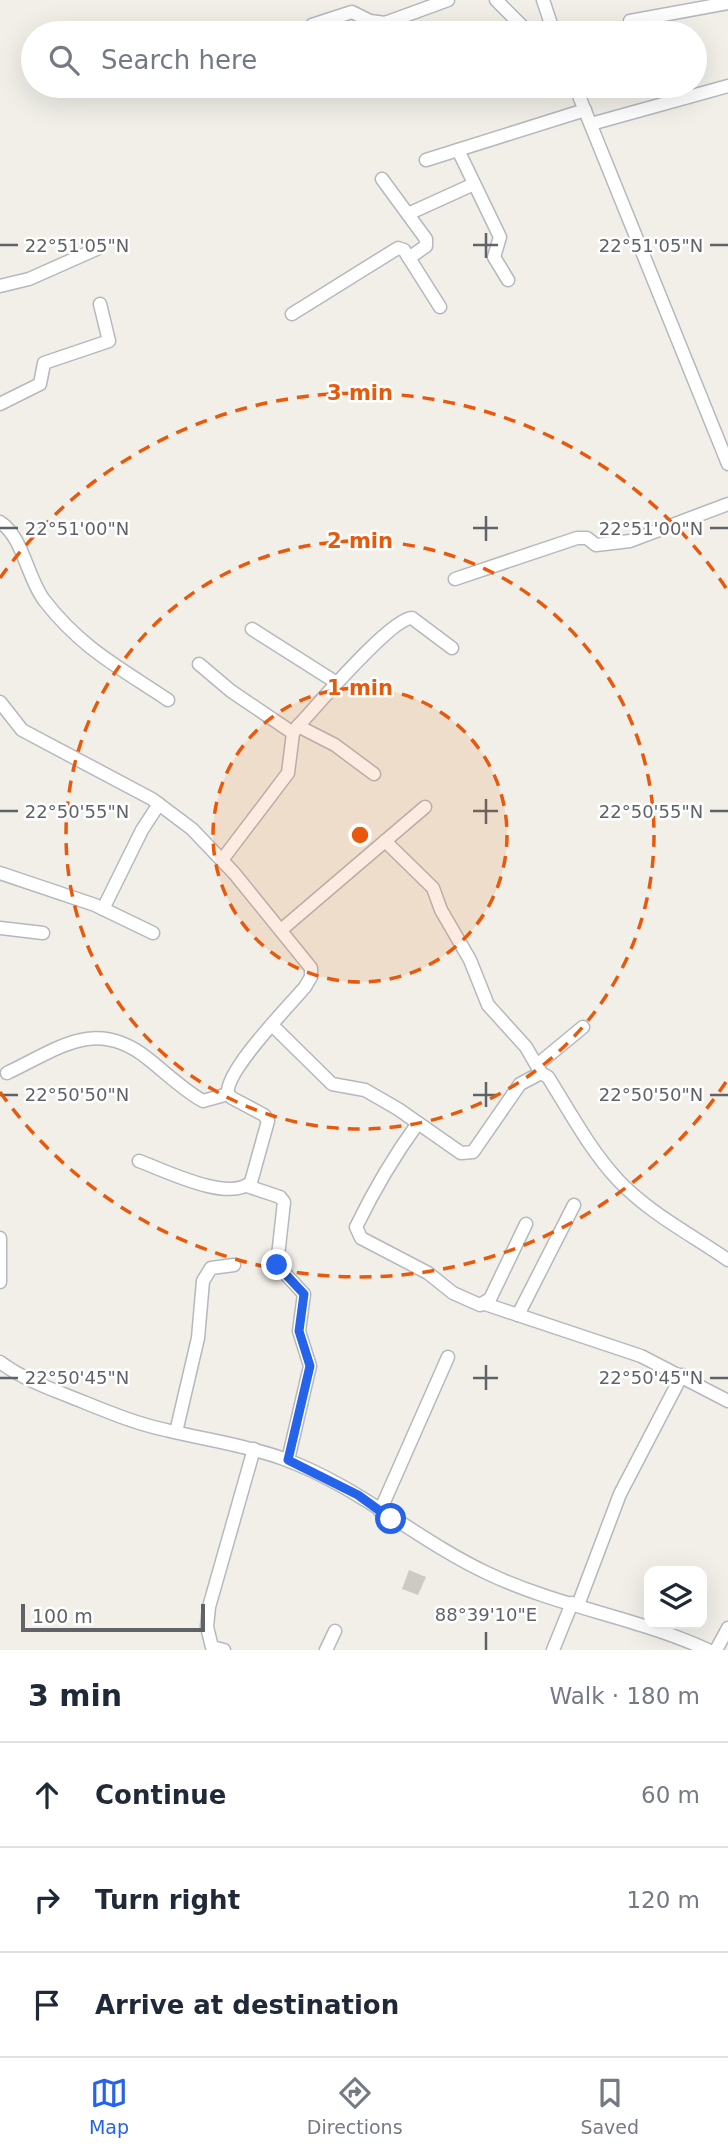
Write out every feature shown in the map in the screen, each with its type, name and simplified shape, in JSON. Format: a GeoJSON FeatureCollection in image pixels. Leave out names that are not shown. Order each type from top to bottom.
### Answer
{"type":"FeatureCollection","features":[{"type":"Feature","properties":{"kind":"street"},"geometry":{"type":"LineString","coordinates":[[390,21],[448,0]]}},
{"type":"Feature","properties":{"kind":"street"},"geometry":{"type":"LineString","coordinates":[[496,0],[517,21]]}},
{"type":"Feature","properties":{"kind":"street"},"geometry":{"type":"LineString","coordinates":[[543,0],[550,21]]}},
{"type":"Feature","properties":{"kind":"street"},"geometry":{"type":"LineString","coordinates":[[630,21],[728,3]]}},
{"type":"Feature","properties":{"kind":"street"},"geometry":{"type":"LineString","coordinates":[[324,21],[352,12],[370,21]]}},
{"type":"Feature","properties":{"kind":"street"},"geometry":{"type":"LineString","coordinates":[[707,92],[728,86]]}},
{"type":"Feature","properties":{"kind":"street"},"geometry":{"type":"LineString","coordinates":[[580,98],[728,464]]}},
{"type":"Feature","properties":{"kind":"street"},"geometry":{"type":"LineString","coordinates":[[591,124],[685,98]]}},
{"type":"Feature","properties":{"kind":"street"},"geometry":{"type":"LineString","coordinates":[[426,160],[585,110]]}},
{"type":"Feature","properties":{"kind":"street"},"geometry":{"type":"LineString","coordinates":[[458,150],[500,237],[494,257],[508,280]]}},
{"type":"Feature","properties":{"kind":"street"},"geometry":{"type":"LineString","coordinates":[[382,179],[427,243],[408,258]]}},
{"type":"Feature","properties":{"kind":"street"},"geometry":{"type":"LineString","coordinates":[[408,214],[474,184]]}},
{"type":"Feature","properties":{"kind":"street"},"geometry":{"type":"LineString","coordinates":[[0,286],[29,279],[99,248]]}},
{"type":"Feature","properties":{"kind":"street"},"geometry":{"type":"LineString","coordinates":[[292,314],[395,248],[401,248],[440,307]]}},
{"type":"Feature","properties":{"kind":"street"},"geometry":{"type":"LineString","coordinates":[[0,404],[40,384],[44,363],[109,341],[100,304]]}},
{"type":"Feature","properties":{"kind":"street"},"geometry":{"type":"LineString","coordinates":[[455,579],[577,538],[587,538],[596,545],[620,544],[728,504]]}},
{"type":"Feature","properties":{"kind":"street"},"geometry":{"type":"LineString","coordinates":[[0,522],[16,539],[34,584],[72,632],[98,655],[169,700]]}},
{"type":"Feature","properties":{"kind":"street"},"geometry":{"type":"LineString","coordinates":[[222,860],[288,773],[296,729],[338,683],[407,618],[417,621],[452,648]]}},
{"type":"Feature","properties":{"kind":"street"},"geometry":{"type":"LineString","coordinates":[[252,629],[338,683]]}},
{"type":"Feature","properties":{"kind":"street"},"geometry":{"type":"LineString","coordinates":[[199,664],[231,691],[296,729],[335,745],[374,774]]}},
{"type":"Feature","properties":{"kind":"street"},"geometry":{"type":"LineString","coordinates":[[0,702],[22,730],[159,804],[192,829],[222,860],[306,959],[311,977],[229,1083],[228,1094]]}},
{"type":"Feature","properties":{"kind":"street"},"geometry":{"type":"LineString","coordinates":[[103,909],[142,830],[159,804]]}},
{"type":"Feature","properties":{"kind":"street"},"geometry":{"type":"LineString","coordinates":[[281,930],[425,807]]}},
{"type":"Feature","properties":{"kind":"street"},"geometry":{"type":"LineString","coordinates":[[385,841],[433,888],[441,910],[470,960],[488,1005],[517,1036],[539,1069],[548,1077],[597,1154],[617,1179],[643,1203],[728,1260]]}},
{"type":"Feature","properties":{"kind":"street"},"geometry":{"type":"LineString","coordinates":[[0,873],[103,909],[153,933]]}},
{"type":"Feature","properties":{"kind":"street"},"geometry":{"type":"LineString","coordinates":[[0,928],[43,933]]}},
{"type":"Feature","properties":{"kind":"street"},"geometry":{"type":"LineString","coordinates":[[272,1025],[332,1084],[365,1090],[461,1153],[472,1152],[520,1084],[583,1027]]}},
{"type":"Feature","properties":{"kind":"street"},"geometry":{"type":"LineString","coordinates":[[7,1073],[79,1039],[97,1036],[133,1048],[203,1101],[228,1094],[264,1115],[268,1121],[251,1182],[247,1186]]}},
{"type":"Feature","properties":{"kind":"street"},"geometry":{"type":"LineString","coordinates":[[418,1123],[387,1168],[356,1232],[372,1246],[428,1273],[453,1293],[480,1306],[485,1304],[641,1356],[728,1401]]}},
{"type":"Feature","properties":{"kind":"street"},"geometry":{"type":"LineString","coordinates":[[139,1161],[222,1189],[247,1186],[281,1198],[284,1202],[275,1256],[277,1265],[304,1294],[299,1331],[310,1366],[288,1460]]}},
{"type":"Feature","properties":{"kind":"street"},"geometry":{"type":"LineString","coordinates":[[518,1315],[574,1205]]}},
{"type":"Feature","properties":{"kind":"street"},"geometry":{"type":"LineString","coordinates":[[485,1304],[526,1224]]}},
{"type":"Feature","properties":{"kind":"street"},"geometry":{"type":"LineString","coordinates":[[0,1238],[0,1282]]}},
{"type":"Feature","properties":{"kind":"street"},"geometry":{"type":"LineString","coordinates":[[176,1432],[198,1338],[203,1281],[211,1268],[234,1265]]}},
{"type":"Feature","properties":{"kind":"street"},"geometry":{"type":"LineString","coordinates":[[380,1511],[448,1357]]}},
{"type":"Feature","properties":{"kind":"street"},"geometry":{"type":"LineString","coordinates":[[0,1362],[13,1372],[124,1418],[254,1449],[288,1460],[325,1476],[468,1564],[525,1589],[655,1627],[708,1650]]}},
{"type":"Feature","properties":{"kind":"street"},"geometry":{"type":"LineString","coordinates":[[554,1650],[632,1467],[682,1375]]}},
{"type":"Feature","properties":{"kind":"street"},"geometry":{"type":"LineString","coordinates":[[224,1650],[212,1647],[207,1627],[209,1607],[254,1449]]}},
{"type":"Feature","properties":{"kind":"street"},"geometry":{"type":"LineString","coordinates":[[716,1650],[728,1628]]}},
{"type":"Feature","properties":{"kind":"street"},"geometry":{"type":"LineString","coordinates":[[326,1650],[335,1631]]}},
{"type":"Feature","properties":{"kind":"building"},"geometry":{"type":"Polygon","coordinates":[[[409,1570],[426,1577],[418,1595],[402,1589],[409,1570]]]}},
{"type":"Feature","properties":{"kind":"route"},"geometry":{"type":"LineString","coordinates":[[277,1265],[304,1294],[299,1331],[310,1366],[288,1460],[325,1476],[391,1519]]}}]}
